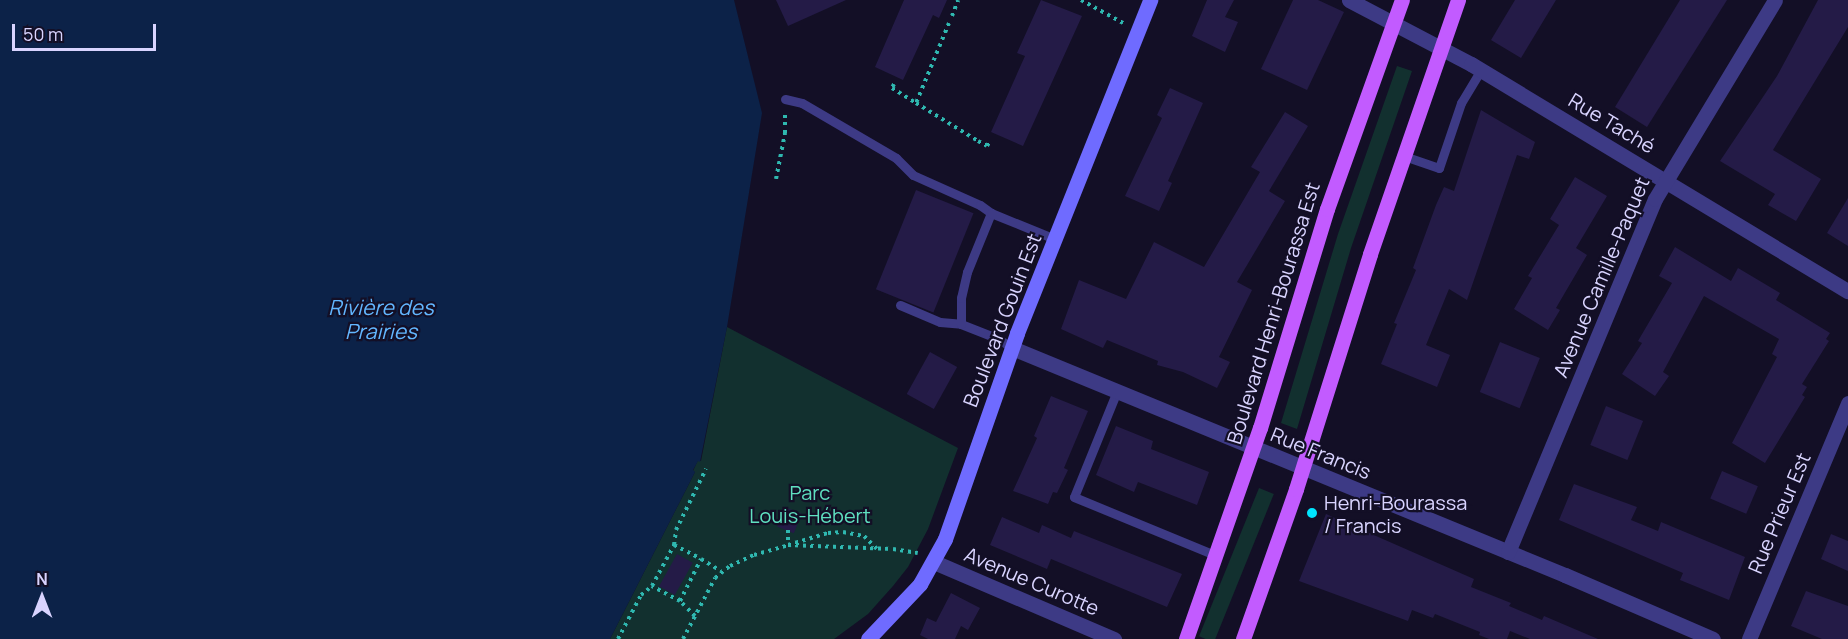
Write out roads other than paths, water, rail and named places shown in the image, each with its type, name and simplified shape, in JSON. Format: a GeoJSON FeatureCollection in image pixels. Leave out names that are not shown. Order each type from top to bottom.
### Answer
{"type":"FeatureCollection","features":[{"type":"Feature","properties":{"kind":"main road","name":"Boulevard Henri-Bourassa Est"},"geometry":{"type":"LineString","coordinates":[[1186,639],[1253,448],[1322,224],[1402,0]]}},
{"type":"Feature","properties":{"kind":"main road"},"geometry":{"type":"LineString","coordinates":[[1243,639],[1303,468],[1404,156],[1458,0]]}},
{"type":"Feature","properties":{"kind":"street","name":"Rue Taché"},"geometry":{"type":"LineString","coordinates":[[1349,0],[1481,70],[1848,291]]}},
{"type":"Feature","properties":{"kind":"street","name":"Avenue Camille-Paquet"},"geometry":{"type":"LineString","coordinates":[[1508,552],[1652,206],[1775,0]]}},
{"type":"Feature","properties":{"kind":"street","name":"Boulevard Gouin Est"},"geometry":{"type":"LineString","coordinates":[[868,639],[903,605],[934,562],[1012,348],[1147,1]]}},
{"type":"Feature","properties":{"kind":"street","name":"Rue Francis"},"geometry":{"type":"LineString","coordinates":[[1012,348],[1713,639]]}},
{"type":"Feature","properties":{"kind":"street","name":"Rue Prieur Est"},"geometry":{"type":"LineString","coordinates":[[1749,639],[1848,403]]}},
{"type":"Feature","properties":{"kind":"street","name":"Avenue Curotte"},"geometry":{"type":"LineString","coordinates":[[934,562],[1114,639]]}},
{"type":"Feature","properties":{"kind":"lane"},"geometry":{"type":"LineString","coordinates":[[1404,156],[1439,168],[1461,104],[1481,70]]}},
{"type":"Feature","properties":{"kind":"lane"},"geometry":{"type":"LineString","coordinates":[[785,99],[802,103],[896,158],[913,175],[980,205],[991,213],[1055,239]]}},
{"type":"Feature","properties":{"kind":"lane"},"geometry":{"type":"LineString","coordinates":[[961,324],[961,297],[964,280],[991,213]]}},
{"type":"Feature","properties":{"kind":"lane"},"geometry":{"type":"LineString","coordinates":[[900,304],[940,322],[961,324],[999,339],[1012,348]]}},
{"type":"Feature","properties":{"kind":"lane"},"geometry":{"type":"LineString","coordinates":[[1117,391],[1074,497],[1215,555]]}},
{"type":"Feature","properties":{"kind":"water","name":"Rivière des Prairies"},"geometry":{"type":"Polygon","coordinates":[[[0,0],[734,0],[762,113],[727,327],[700,462],[698,461],[693,470],[695,472],[610,639],[0,639],[0,0]]]}},
{"type":"Feature","properties":{"kind":"place","name":"Henri-Bourassa / Francis"},"geometry":{"type":"Point","coordinates":[1312,513]}},
{"type":"Feature","properties":{"kind":"park label","name":"Parc Louis-Hébert"},"geometry":{"type":"Point","coordinates":[810,504]}}]}
